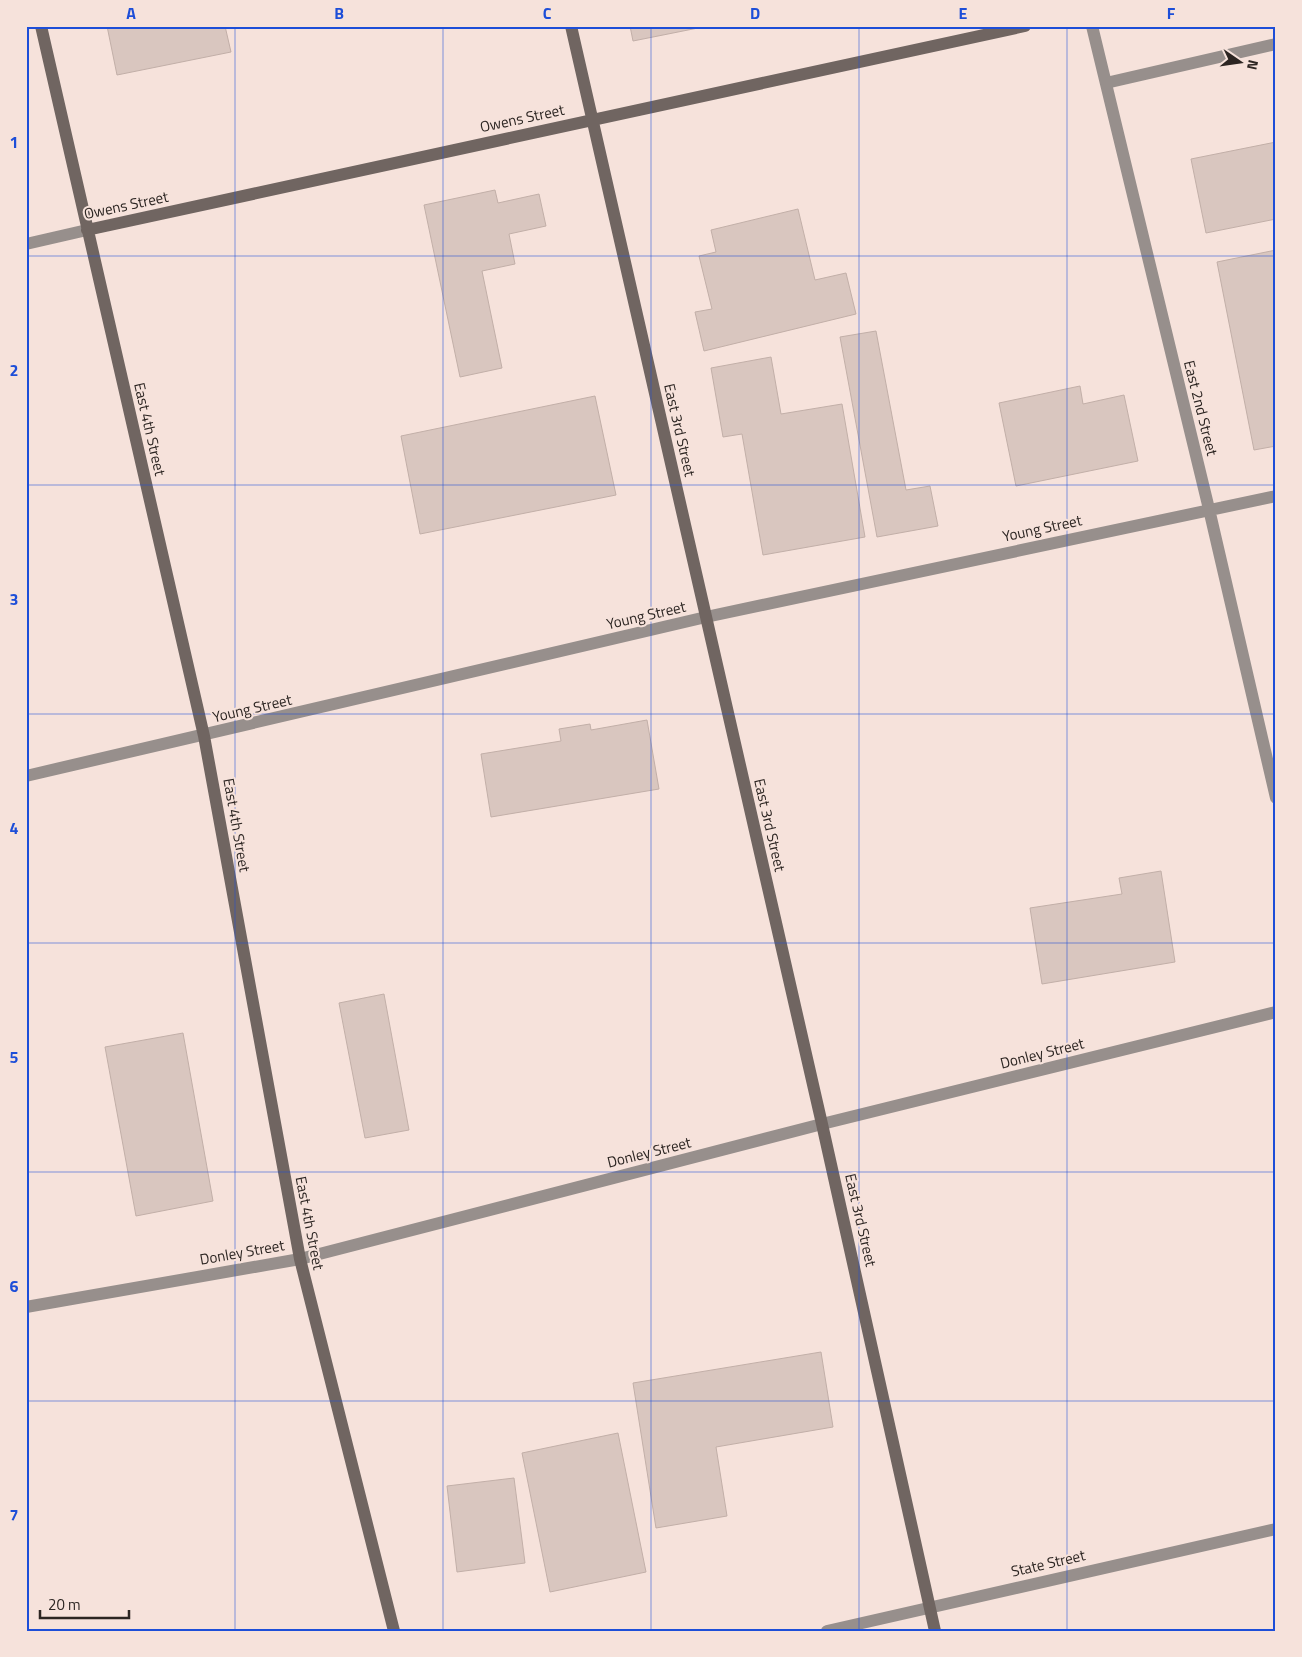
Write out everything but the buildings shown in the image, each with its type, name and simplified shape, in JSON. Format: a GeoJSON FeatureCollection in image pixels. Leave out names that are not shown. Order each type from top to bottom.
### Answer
{"type":"FeatureCollection","features":[{"type":"Feature","properties":{"kind":"main road","name":"East 4th Street"},"geometry":{"type":"LineString","coordinates":[[41,26],[204,736],[300,1259],[394,1631]]}},
{"type":"Feature","properties":{"kind":"main road","name":"East 3rd Street"},"geometry":{"type":"LineString","coordinates":[[571,26],[822,1124],[931,1606],[935,1631]]}},
{"type":"Feature","properties":{"kind":"main road","name":"Owens Street"},"geometry":{"type":"LineString","coordinates":[[87,230],[1025,26]]}},
{"type":"Feature","properties":{"kind":"street","name":"East 2nd Street"},"geometry":{"type":"LineString","coordinates":[[1092,26],[1209,510],[1276,798]]}},
{"type":"Feature","properties":{"kind":"street"},"geometry":{"type":"LineString","coordinates":[[1106,83],[1276,44]]}},
{"type":"Feature","properties":{"kind":"street","name":"Owens Street"},"geometry":{"type":"LineString","coordinates":[[26,244],[87,230]]}},
{"type":"Feature","properties":{"kind":"street","name":"Young Street"},"geometry":{"type":"LineString","coordinates":[[26,776],[204,736],[706,617],[1276,496]]}},
{"type":"Feature","properties":{"kind":"street","name":"Donley Street"},"geometry":{"type":"LineString","coordinates":[[26,1307],[300,1259],[822,1124],[1276,1012]]}},
{"type":"Feature","properties":{"kind":"street","name":"State Street"},"geometry":{"type":"LineString","coordinates":[[827,1631],[1276,1529]]}}]}
